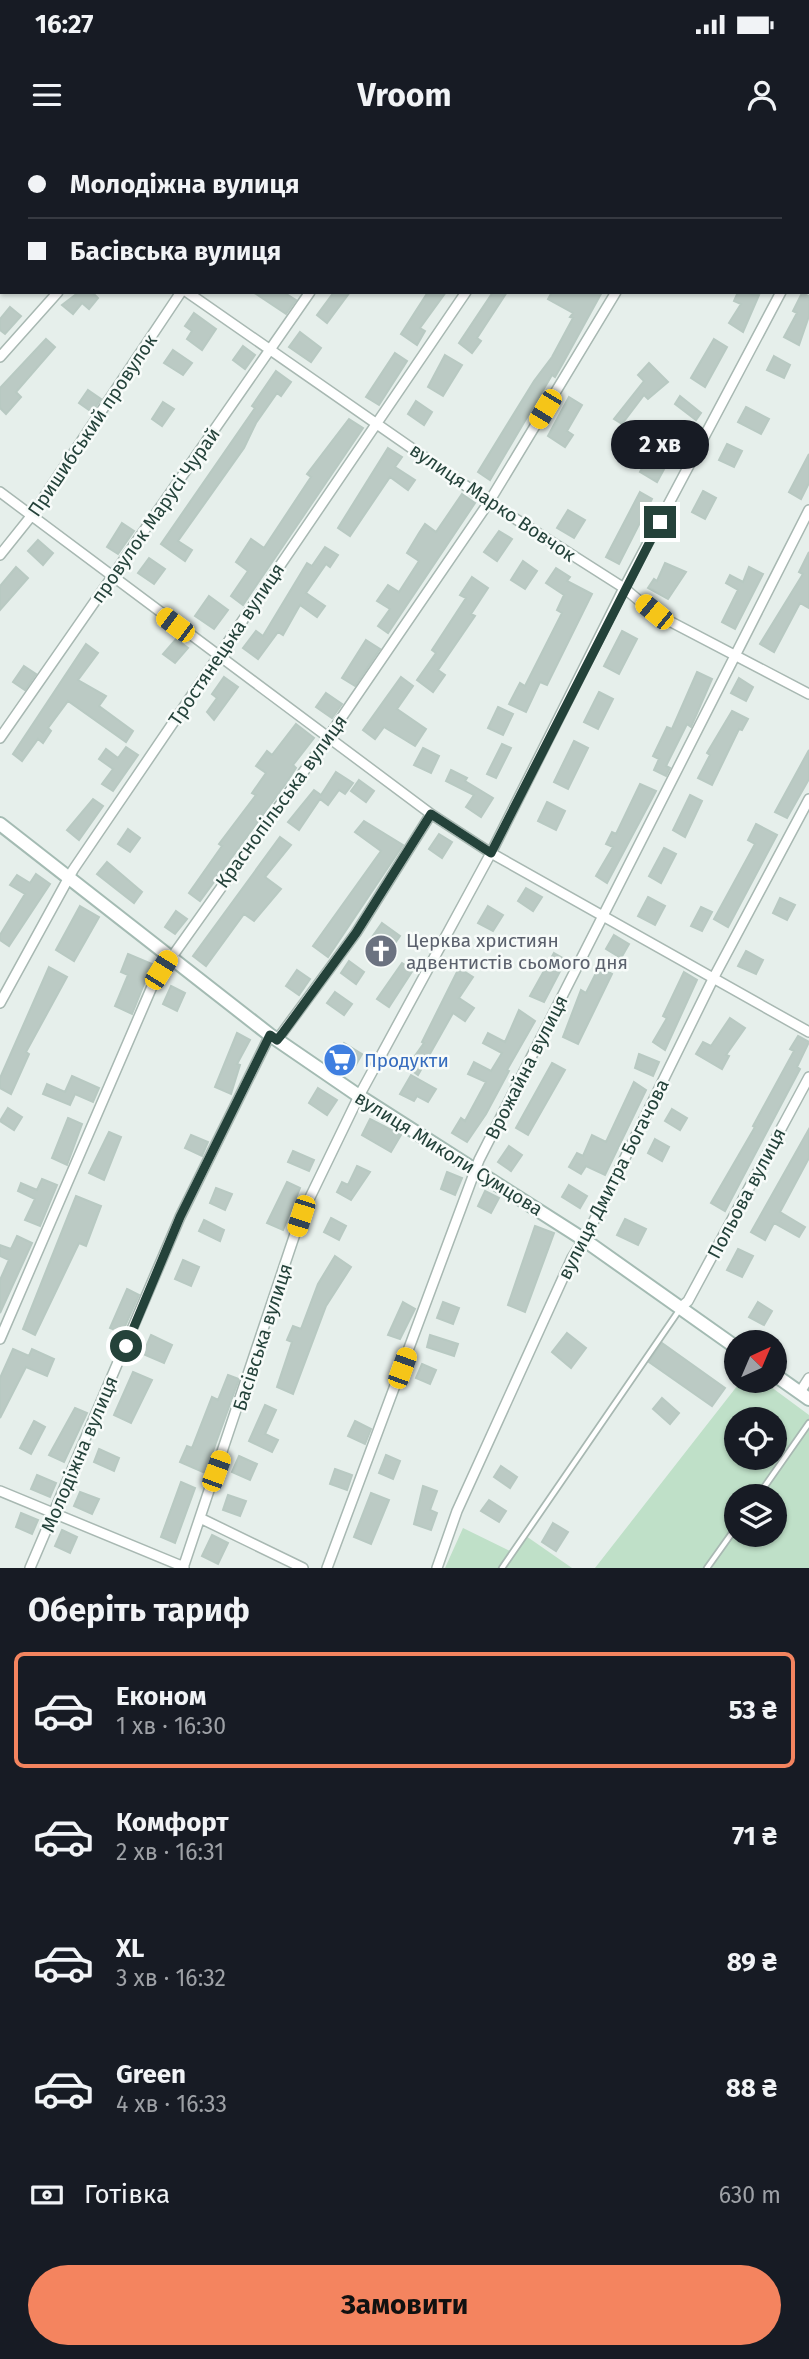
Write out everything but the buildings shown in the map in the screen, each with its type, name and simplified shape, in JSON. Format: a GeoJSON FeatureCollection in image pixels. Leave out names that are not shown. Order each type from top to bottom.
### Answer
{"type":"FeatureCollection","features":[{"type":"Feature","properties":{"kind":"street"},"geometry":{"type":"LineString","coordinates":[[0,357],[56,294]]}},
{"type":"Feature","properties":{"kind":"street","name":"Пришибський провулок"},"geometry":{"type":"LineString","coordinates":[[0,555],[32,515],[180,294]]}},
{"type":"Feature","properties":{"kind":"street","name":"вулиця Марко Вовчок"},"geometry":{"type":"LineString","coordinates":[[190,294],[489,502],[624,588],[654,612],[809,694]]}},
{"type":"Feature","properties":{"kind":"street","name":"провулок Марусі Чурай"},"geometry":{"type":"LineString","coordinates":[[0,738],[309,294]]}},
{"type":"Feature","properties":{"kind":"street","name":"Тростянецька вулиця"},"geometry":{"type":"LineString","coordinates":[[0,1003],[69,879],[465,294]]}},
{"type":"Feature","properties":{"kind":"street","name":"Краснопільська вулиця"},"geometry":{"type":"LineString","coordinates":[[0,1339],[133,1026],[169,957],[329,736],[489,502],[615,294]]}},
{"type":"Feature","properties":{"kind":"street","name":"Басівська вулиця"},"geometry":{"type":"LineString","coordinates":[[183,1567],[301,1216],[359,1096],[491,853],[624,588],[780,294]]}},
{"type":"Feature","properties":{"kind":"street"},"geometry":{"type":"LineString","coordinates":[[0,492],[217,657],[329,736],[431,814],[491,853],[809,1032]]}},
{"type":"Feature","properties":{"kind":"street","name":"Врожайна вулиця"},"geometry":{"type":"LineString","coordinates":[[327,1568],[476,1169],[809,510]]}},
{"type":"Feature","properties":{"kind":"street","name":"вулиця Дмитра Богачова"},"geometry":{"type":"LineString","coordinates":[[437,1568],[457,1511],[572,1258],[714,977],[809,799]]}},
{"type":"Feature","properties":{"kind":"street","name":"Молодіжна вулиця"},"geometry":{"type":"LineString","coordinates":[[30,1568],[180,1217],[273,1037],[356,933],[431,814]]}},
{"type":"Feature","properties":{"kind":"street","name":"вулиця Миколи Сумцова"},"geometry":{"type":"LineString","coordinates":[[0,824],[273,1037],[359,1096],[583,1239],[724,1339]]}},
{"type":"Feature","properties":{"kind":"street","name":"Польова вулиця"},"geometry":{"type":"LineString","coordinates":[[680,1308],[688,1301],[809,1076]]}},
{"type":"Feature","properties":{"kind":"street"},"geometry":{"type":"LineString","coordinates":[[788,1384],[805,1396],[809,1378]]}},
{"type":"Feature","properties":{"kind":"street"},"geometry":{"type":"LineString","coordinates":[[0,1491],[183,1567]]}},
{"type":"Feature","properties":{"kind":"street"},"geometry":{"type":"LineString","coordinates":[[200,1518],[303,1568]]}},
{"type":"Feature","properties":{"kind":"lane"},"geometry":{"type":"LineString","coordinates":[[502,1568],[680,1308]]}},
{"type":"Feature","properties":{"kind":"lane"},"geometry":{"type":"LineString","coordinates":[[766,1484],[809,1423]]}},
{"type":"Feature","properties":{"kind":"lane"},"geometry":{"type":"LineString","coordinates":[[707,1568],[724,1544]]}},
{"type":"Feature","properties":{"kind":"green space"},"geometry":{"type":"Polygon","coordinates":[[[732,1393],[779,1393],[809,1415],[809,1568],[595,1568],[732,1393]]]}},
{"type":"Feature","properties":{"kind":"green space"},"geometry":{"type":"Polygon","coordinates":[[[463,1528],[514,1553],[526,1536],[572,1568],[445,1568],[463,1528]]]}},
{"type":"Feature","properties":{"kind":"place","name":"Церква християн адвентистів сьомого дня"},"geometry":{"type":"Point","coordinates":[381,951]}},
{"type":"Feature","properties":{"kind":"place","name":"Продукти"},"geometry":{"type":"Point","coordinates":[340,1060]}},
{"type":"Feature","properties":{"kind":"route"},"geometry":{"type":"LineString","coordinates":[[126,1346],[180,1217],[235,1099],[270,1035],[277,1040],[356,933],[431,814],[491,853],[660,522]]}}]}
